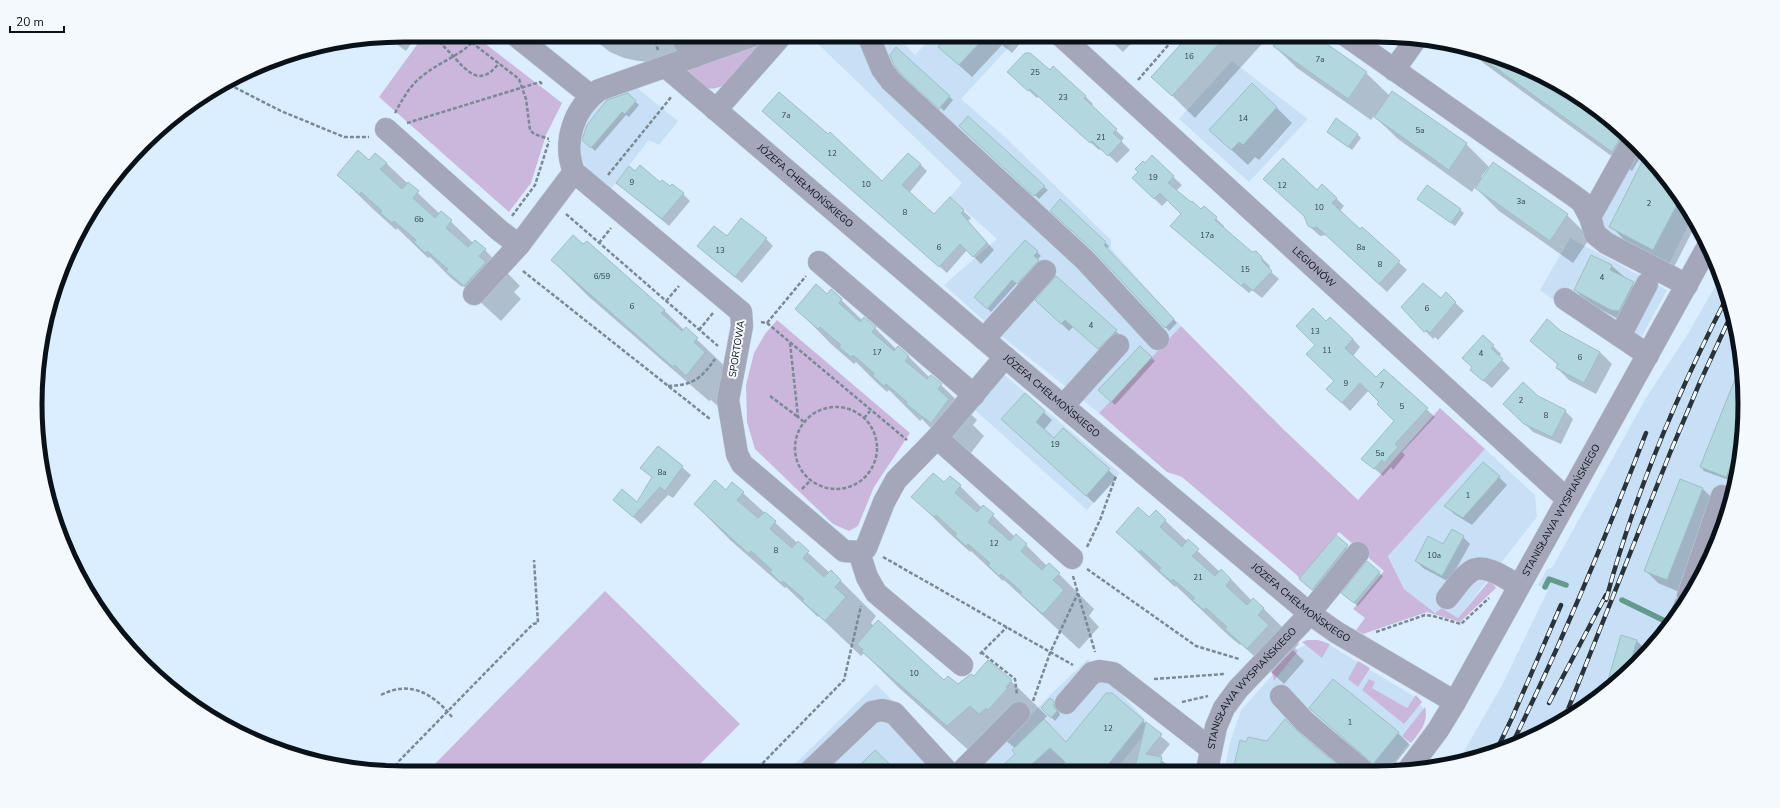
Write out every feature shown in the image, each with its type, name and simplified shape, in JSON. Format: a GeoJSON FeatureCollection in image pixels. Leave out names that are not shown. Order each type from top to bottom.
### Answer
{"type":"FeatureCollection","features":[{"type":"Feature","properties":{"kind":"street"},"geometry":{"type":"LineString","coordinates":[[524,42],[591,96]]}},
{"type":"Feature","properties":{"kind":"street"},"geometry":{"type":"LineString","coordinates":[[684,42],[694,57]]}},
{"type":"Feature","properties":{"kind":"street"},"geometry":{"type":"LineString","coordinates":[[474,294],[513,252],[574,172],[570,154],[572,129],[580,107],[591,96],[599,90],[614,84],[736,42]]}},
{"type":"Feature","properties":{"kind":"street"},"geometry":{"type":"LineString","coordinates":[[716,110],[776,42]]}},
{"type":"Feature","properties":{"kind":"street"},"geometry":{"type":"LineString","coordinates":[[871,42],[882,69],[891,81],[1085,260],[1158,339]]}},
{"type":"Feature","properties":{"kind":"street","name":"LEGIONÓW"},"geometry":{"type":"LineString","coordinates":[[1067,42],[1567,499]]}},
{"type":"Feature","properties":{"kind":"street"},"geometry":{"type":"LineString","coordinates":[[1355,42],[1582,202],[1590,217],[1595,234],[1606,244],[1687,285]]}},
{"type":"Feature","properties":{"kind":"street"},"geometry":{"type":"LineString","coordinates":[[1394,70],[1412,44]]}},
{"type":"Feature","properties":{"kind":"street","name":"JÓZEFA CHEŁMOŃSKIEGO"},"geometry":{"type":"LineString","coordinates":[[666,67],[1005,357],[1309,613],[1336,632],[1454,702]]}},
{"type":"Feature","properties":{"kind":"street"},"geometry":{"type":"LineString","coordinates":[[376,136],[500,231],[513,252]]}},
{"type":"Feature","properties":{"kind":"street"},"geometry":{"type":"LineString","coordinates":[[1590,217],[1630,146]]}},
{"type":"Feature","properties":{"kind":"street","name":"SPORTOWA"},"geometry":{"type":"LineString","coordinates":[[574,172],[741,312],[742,318],[728,354],[728,400],[736,454],[742,464],[844,551],[863,550]]}},
{"type":"Feature","properties":{"kind":"street","name":"STANISŁAWA WYSPIAŃSKIEGO"},"geometry":{"type":"LineString","coordinates":[[1413,764],[1438,730],[1454,702],[1705,252]]}},
{"type":"Feature","properties":{"kind":"street"},"geometry":{"type":"LineString","coordinates":[[819,262],[974,395]]}},
{"type":"Feature","properties":{"kind":"street"},"geometry":{"type":"LineString","coordinates":[[984,339],[1045,271]]}},
{"type":"Feature","properties":{"kind":"street"},"geometry":{"type":"LineString","coordinates":[[1620,336],[1647,284]]}},
{"type":"Feature","properties":{"kind":"street"},"geometry":{"type":"LineString","coordinates":[[1565,299],[1648,355]]}},
{"type":"Feature","properties":{"kind":"street"},"geometry":{"type":"LineString","coordinates":[[1063,406],[1118,345]]}},
{"type":"Feature","properties":{"kind":"street"},"geometry":{"type":"LineString","coordinates":[[962,665],[876,593],[867,576],[863,550],[884,502],[896,480],[930,446],[1005,357]]}},
{"type":"Feature","properties":{"kind":"street"},"geometry":{"type":"LineString","coordinates":[[930,446],[1075,560]]}},
{"type":"Feature","properties":{"kind":"street"},"geometry":{"type":"LineString","coordinates":[[1695,576],[1722,496],[1726,497]]}},
{"type":"Feature","properties":{"kind":"street","name":"STANISŁAWA WYSPIAŃSKIEGO"},"geometry":{"type":"LineString","coordinates":[[1208,766],[1216,727],[1224,708],[1238,689],[1309,613],[1358,554]]}},
{"type":"Feature","properties":{"kind":"street"},"geometry":{"type":"LineString","coordinates":[[1447,598],[1470,572],[1475,569],[1491,571],[1519,586]]}},
{"type":"Feature","properties":{"kind":"street"},"geometry":{"type":"LineString","coordinates":[[1066,703],[1096,672],[1113,673],[1211,749]]}},
{"type":"Feature","properties":{"kind":"street"},"geometry":{"type":"LineString","coordinates":[[1281,696],[1304,722],[1357,766]]}},
{"type":"Feature","properties":{"kind":"street"},"geometry":{"type":"LineString","coordinates":[[815,766],[872,712],[882,710],[894,714],[942,766]]}},
{"type":"Feature","properties":{"kind":"street"},"geometry":{"type":"LineString","coordinates":[[967,766],[1019,713]]}},
{"type":"Feature","properties":{"kind":"path"},"geometry":{"type":"LineString","coordinates":[[440,42],[468,72],[480,76],[491,73],[499,63]]}},
{"type":"Feature","properties":{"kind":"path"},"geometry":{"type":"LineString","coordinates":[[1124,95],[1171,42]]}},
{"type":"Feature","properties":{"kind":"path"},"geometry":{"type":"LineString","coordinates":[[376,136],[411,87],[429,71],[454,57],[473,43],[516,76],[523,87],[530,130],[534,134],[549,139]]}},
{"type":"Feature","properties":{"kind":"path"},"geometry":{"type":"LineString","coordinates":[[231,86],[281,112],[344,137],[376,136],[523,87],[540,82],[545,86]]}},
{"type":"Feature","properties":{"kind":"path"},"geometry":{"type":"LineString","coordinates":[[596,190],[683,82]]}},
{"type":"Feature","properties":{"kind":"path"},"geometry":{"type":"LineString","coordinates":[[507,222],[535,185],[551,134]]}},
{"type":"Feature","properties":{"kind":"path"},"geometry":{"type":"LineString","coordinates":[[551,202],[728,354],[697,379],[685,384],[668,386]]}},
{"type":"Feature","properties":{"kind":"path"},"geometry":{"type":"LineString","coordinates":[[513,252],[668,386],[715,423],[731,426]]}},
{"type":"Feature","properties":{"kind":"path"},"geometry":{"type":"LineString","coordinates":[[767,323],[819,262]]}},
{"type":"Feature","properties":{"kind":"path"},"geometry":{"type":"LineString","coordinates":[[742,318],[767,323],[870,411],[930,446]]}},
{"type":"Feature","properties":{"kind":"path"},"geometry":{"type":"LineString","coordinates":[[790,342],[798,417]]}},
{"type":"Feature","properties":{"kind":"path"},"geometry":{"type":"LineString","coordinates":[[770,396],[804,422]]}},
{"type":"Feature","properties":{"kind":"path"},"geometry":{"type":"LineString","coordinates":[[840,407],[853,411],[864,418],[875,436],[877,442],[877,456],[872,470],[862,481],[850,488],[836,490],[822,488],[810,481],[800,471],[795,458],[794,445],[798,432],[804,422],[815,412],[827,408],[840,407]]}},
{"type":"Feature","properties":{"kind":"path"},"geometry":{"type":"LineString","coordinates":[[864,418],[870,411]]}},
{"type":"Feature","properties":{"kind":"path"},"geometry":{"type":"LineString","coordinates":[[863,550],[1007,627],[1072,665],[1096,672],[1078,592],[1071,569],[1075,560],[1084,556],[1100,520],[1123,456]]}},
{"type":"Feature","properties":{"kind":"path"},"geometry":{"type":"LineString","coordinates":[[396,766],[399,761],[447,710],[533,624],[538,623],[534,560]]}},
{"type":"Feature","properties":{"kind":"path"},"geometry":{"type":"LineString","coordinates":[[1075,560],[1196,646],[1258,669]]}},
{"type":"Feature","properties":{"kind":"path"},"geometry":{"type":"LineString","coordinates":[[760,766],[844,680],[867,576]]}},
{"type":"Feature","properties":{"kind":"path"},"geometry":{"type":"LineString","coordinates":[[1019,713],[1032,702],[1050,653],[1078,592]]}},
{"type":"Feature","properties":{"kind":"path"},"geometry":{"type":"LineString","coordinates":[[962,665],[966,668],[1007,627]]}},
{"type":"Feature","properties":{"kind":"path"},"geometry":{"type":"LineString","coordinates":[[981,652],[1015,679],[1019,713]]}},
{"type":"Feature","properties":{"kind":"path"},"geometry":{"type":"LineString","coordinates":[[1124,681],[1258,669]]}},
{"type":"Feature","properties":{"kind":"path"},"geometry":{"type":"LineString","coordinates":[[381,695],[390,690],[411,688],[429,696],[447,710],[452,717]]}},
{"type":"Feature","properties":{"kind":"path"},"geometry":{"type":"LineString","coordinates":[[1159,708],[1209,696]]}},
{"type":"Feature","properties":{"kind":"shaded area"},"geometry":{"type":"Polygon","coordinates":[[[419,42],[483,42],[562,103],[546,135],[531,183],[509,212],[379,97],[419,42]]]}},
{"type":"Feature","properties":{"kind":"shaded area"},"geometry":{"type":"Polygon","coordinates":[[[762,42],[724,85],[717,88],[712,89],[703,86],[687,71],[688,68],[762,42]]]}},
{"type":"Feature","properties":{"kind":"shaded area"},"geometry":{"type":"Polygon","coordinates":[[[903,42],[915,55],[927,42],[1014,42],[961,99],[1005,137],[1111,240],[1111,249],[1181,326],[1099,413],[999,334],[944,285],[997,239],[950,197],[962,183],[817,43],[903,42]]]}},
{"type":"Feature","properties":{"kind":"shaded area"},"geometry":{"type":"Polygon","coordinates":[[[1232,61],[1308,119],[1249,182],[1179,119],[1232,61]]]}},
{"type":"Feature","properties":{"kind":"shaded area"},"geometry":{"type":"Polygon","coordinates":[[[632,84],[678,121],[659,145],[649,140],[609,191],[591,176],[576,149],[579,127],[606,93],[632,84]]]}},
{"type":"Feature","properties":{"kind":"shaded area"},"geometry":{"type":"Polygon","coordinates":[[[1633,149],[1663,184],[1689,222],[1667,268],[1611,240],[1590,207],[1633,149]]]}},
{"type":"Feature","properties":{"kind":"shaded area"},"geometry":{"type":"Polygon","coordinates":[[[1570,238],[1667,290],[1631,356],[1540,290],[1570,238]]]}},
{"type":"Feature","properties":{"kind":"shaded area"},"geometry":{"type":"Polygon","coordinates":[[[1717,283],[1726,310],[1735,357],[1738,404],[1735,451],[1726,498],[1719,520],[1701,564],[1690,585],[1677,605],[1648,643],[1615,676],[1596,691],[1557,718],[1536,729],[1492,747],[1461,756],[1502,685],[1548,590],[1538,585],[1547,569],[1552,568],[1646,398],[1689,332],[1717,283]]]}},
{"type":"Feature","properties":{"kind":"shaded area"},"geometry":{"type":"Polygon","coordinates":[[[777,320],[910,433],[874,487],[858,526],[849,531],[833,524],[755,449],[747,422],[746,385],[754,353],[765,334],[777,320]]]}},
{"type":"Feature","properties":{"kind":"shaded area"},"geometry":{"type":"Polygon","coordinates":[[[1181,326],[1283,429],[1358,500],[1440,408],[1485,449],[1388,556],[1404,589],[1435,613],[1442,608],[1458,618],[1490,580],[1496,588],[1460,622],[1427,612],[1363,634],[1356,630],[1365,618],[1353,609],[1384,571],[1339,532],[1299,579],[1298,576],[1182,477],[1167,472],[1099,413],[1181,326]]]}},
{"type":"Feature","properties":{"kind":"shaded area"},"geometry":{"type":"Polygon","coordinates":[[[1002,373],[1120,473],[1087,510],[975,410],[1002,373]]]}},
{"type":"Feature","properties":{"kind":"shaded area"},"geometry":{"type":"Polygon","coordinates":[[[1485,449],[1535,495],[1537,517],[1458,618],[1442,608],[1435,614],[1404,589],[1388,555],[1485,449]]]}},
{"type":"Feature","properties":{"kind":"shaded area"},"geometry":{"type":"Polygon","coordinates":[[[605,591],[740,724],[698,766],[433,766],[605,591]]]}},
{"type":"Feature","properties":{"kind":"shaded area"},"geometry":{"type":"Polygon","coordinates":[[[1307,640],[1318,640],[1330,644],[1322,658],[1302,642],[1307,640]]]}},
{"type":"Feature","properties":{"kind":"shaded area"},"geometry":{"type":"Polygon","coordinates":[[[1311,642],[1328,644],[1415,697],[1425,711],[1422,726],[1392,765],[1225,766],[1231,739],[1241,710],[1295,650],[1311,642]]]}},
{"type":"Feature","properties":{"kind":"shaded area"},"geometry":{"type":"Polygon","coordinates":[[[1295,648],[1298,651],[1274,681],[1272,672],[1295,648]]]}},
{"type":"Feature","properties":{"kind":"shaded area"},"geometry":{"type":"Polygon","coordinates":[[[1088,659],[1151,726],[1119,766],[983,766],[1050,695],[1088,659]]]}},
{"type":"Feature","properties":{"kind":"shaded area"},"geometry":{"type":"Polygon","coordinates":[[[1358,661],[1370,668],[1358,687],[1348,679],[1358,661]]]}},
{"type":"Feature","properties":{"kind":"shaded area"},"geometry":{"type":"Polygon","coordinates":[[[1369,679],[1375,682],[1372,688],[1407,708],[1416,695],[1422,702],[1404,724],[1362,690],[1369,679]]]}},
{"type":"Feature","properties":{"kind":"shaded area"},"geometry":{"type":"Polygon","coordinates":[[[876,684],[955,764],[953,766],[793,766],[876,684]]]}},
{"type":"Feature","properties":{"kind":"shaded area"},"geometry":{"type":"Polygon","coordinates":[[[1425,707],[1425,722],[1411,743],[1402,736],[1425,707]]]}},
{"type":"Feature","properties":{"kind":"building"},"geometry":{"type":"Polygon","coordinates":[[[943,42],[980,42],[959,65],[938,47],[943,42]]]}},
{"type":"Feature","properties":{"kind":"building"},"geometry":{"type":"Polygon","coordinates":[[[1183,42],[1221,42],[1172,96],[1151,77],[1183,42]]]}},
{"type":"Feature","properties":{"kind":"building"},"geometry":{"type":"Polygon","coordinates":[[[1276,42],[1324,42],[1367,72],[1348,99],[1273,46],[1276,42]]]}},
{"type":"Feature","properties":{"kind":"building"},"geometry":{"type":"Polygon","coordinates":[[[896,47],[950,96],[939,109],[900,73],[893,63],[890,55],[896,47]]]}},
{"type":"Feature","properties":{"kind":"building"},"geometry":{"type":"Polygon","coordinates":[[[1025,53],[1030,53],[1050,70],[1053,66],[1086,96],[1084,98],[1117,129],[1113,133],[1122,141],[1108,156],[1092,141],[1090,143],[1030,89],[1028,91],[1007,72],[1025,53]]]}},
{"type":"Feature","properties":{"kind":"building"},"geometry":{"type":"Polygon","coordinates":[[[1482,58],[1536,79],[1577,103],[1621,137],[1612,152],[1482,58]]]}},
{"type":"Feature","properties":{"kind":"building"},"geometry":{"type":"Polygon","coordinates":[[[1252,83],[1277,107],[1243,145],[1239,142],[1231,150],[1209,130],[1252,83]]]}},
{"type":"Feature","properties":{"kind":"building"},"geometry":{"type":"Polygon","coordinates":[[[1392,91],[1467,143],[1449,170],[1374,117],[1392,91]]]}},
{"type":"Feature","properties":{"kind":"building"},"geometry":{"type":"Polygon","coordinates":[[[779,92],[828,134],[830,132],[882,181],[908,153],[921,164],[902,185],[934,214],[950,197],[964,210],[961,213],[987,243],[973,257],[960,244],[939,267],[762,111],[779,92]]]}},
{"type":"Feature","properties":{"kind":"building"},"geometry":{"type":"Polygon","coordinates":[[[628,93],[636,101],[625,114],[622,112],[591,148],[582,140],[587,125],[607,100],[628,93]]]}},
{"type":"Feature","properties":{"kind":"building"},"geometry":{"type":"Polygon","coordinates":[[[968,116],[1045,186],[1034,196],[959,126],[968,116]]]}},
{"type":"Feature","properties":{"kind":"building"},"geometry":{"type":"Polygon","coordinates":[[[1336,118],[1358,134],[1348,147],[1327,132],[1336,118]]]}},
{"type":"Feature","properties":{"kind":"building"},"geometry":{"type":"Polygon","coordinates":[[[358,150],[369,160],[375,153],[387,163],[380,169],[402,189],[408,182],[419,191],[413,198],[435,218],[441,211],[452,220],[446,228],[468,247],[475,240],[486,249],[479,256],[486,262],[464,286],[446,271],[448,269],[427,251],[425,253],[414,242],[416,240],[394,221],[392,223],[380,213],[382,211],[361,192],[360,195],[337,175],[358,150]]]}},
{"type":"Feature","properties":{"kind":"building"},"geometry":{"type":"Polygon","coordinates":[[[1152,155],[1174,176],[1168,183],[1201,209],[1204,206],[1217,217],[1215,220],[1252,252],[1256,251],[1262,257],[1262,261],[1272,271],[1253,291],[1244,283],[1241,286],[1170,226],[1181,214],[1160,193],[1154,199],[1132,178],[1138,172],[1135,169],[1143,161],[1145,163],[1152,155]]]}},
{"type":"Feature","properties":{"kind":"building"},"geometry":{"type":"Polygon","coordinates":[[[1283,158],[1317,190],[1322,184],[1337,198],[1332,203],[1360,229],[1362,227],[1400,261],[1379,284],[1317,227],[1312,228],[1308,226],[1304,216],[1263,179],[1283,158]]]}},
{"type":"Feature","properties":{"kind":"building"},"geometry":{"type":"Polygon","coordinates":[[[1643,160],[1677,204],[1653,250],[1609,227],[1643,160]]]}},
{"type":"Feature","properties":{"kind":"building"},"geometry":{"type":"Polygon","coordinates":[[[1493,162],[1568,214],[1550,241],[1475,188],[1493,162]]]}},
{"type":"Feature","properties":{"kind":"building"},"geometry":{"type":"Polygon","coordinates":[[[640,165],[660,182],[662,180],[670,186],[672,184],[684,193],[662,219],[616,183],[629,166],[635,171],[640,165]]]}},
{"type":"Feature","properties":{"kind":"building"},"geometry":{"type":"Polygon","coordinates":[[[1427,185],[1461,209],[1451,223],[1417,199],[1427,185]]]}},
{"type":"Feature","properties":{"kind":"building"},"geometry":{"type":"Polygon","coordinates":[[[1060,199],[1106,242],[1104,245],[1174,319],[1165,328],[1094,251],[1050,211],[1060,199]]]}},
{"type":"Feature","properties":{"kind":"building"},"geometry":{"type":"Polygon","coordinates":[[[741,218],[767,238],[735,277],[697,246],[714,226],[727,236],[741,218]]]}},
{"type":"Feature","properties":{"kind":"building"},"geometry":{"type":"Polygon","coordinates":[[[573,235],[583,244],[587,241],[665,310],[661,313],[682,331],[686,327],[698,338],[694,342],[705,352],[686,376],[675,365],[673,367],[551,260],[573,235]]]}},
{"type":"Feature","properties":{"kind":"building"},"geometry":{"type":"Polygon","coordinates":[[[1025,240],[1038,251],[1034,256],[1039,260],[1017,284],[1012,280],[987,309],[974,297],[1025,240]]]}},
{"type":"Feature","properties":{"kind":"building"},"geometry":{"type":"Polygon","coordinates":[[[1591,255],[1612,265],[1610,270],[1634,282],[1619,311],[1611,310],[1574,290],[1591,255]]]}},
{"type":"Feature","properties":{"kind":"building"},"geometry":{"type":"Polygon","coordinates":[[[1056,276],[1117,330],[1098,349],[1065,320],[1061,324],[1035,300],[1056,276]]]}},
{"type":"Feature","properties":{"kind":"building"},"geometry":{"type":"Polygon","coordinates":[[[1423,283],[1441,298],[1446,292],[1456,302],[1430,333],[1427,330],[1424,332],[1401,307],[1423,283]]]}},
{"type":"Feature","properties":{"kind":"building"},"geometry":{"type":"Polygon","coordinates":[[[816,284],[827,294],[831,289],[842,299],[839,303],[860,322],[864,317],[876,327],[872,332],[894,351],[898,346],[909,356],[905,361],[927,379],[931,375],[942,384],[938,389],[949,399],[931,423],[906,404],[907,402],[886,384],[884,386],[873,376],[874,373],[853,355],[851,357],[839,347],[841,345],[820,327],[818,329],[795,309],[816,284]]]}},
{"type":"Feature","properties":{"kind":"building"},"geometry":{"type":"Polygon","coordinates":[[[1313,308],[1326,321],[1330,317],[1353,339],[1345,348],[1376,377],[1384,369],[1428,408],[1395,444],[1398,447],[1384,463],[1382,460],[1374,469],[1361,459],[1394,421],[1377,404],[1379,402],[1360,383],[1342,403],[1326,389],[1334,381],[1306,354],[1315,345],[1296,326],[1313,308]]]}},
{"type":"Feature","properties":{"kind":"building"},"geometry":{"type":"Polygon","coordinates":[[[1547,319],[1561,331],[1600,352],[1584,383],[1556,368],[1558,364],[1530,341],[1547,319]]]}},
{"type":"Feature","properties":{"kind":"building"},"geometry":{"type":"Polygon","coordinates":[[[1483,335],[1494,345],[1491,348],[1503,359],[1483,381],[1470,370],[1472,367],[1462,358],[1483,335]]]}},
{"type":"Feature","properties":{"kind":"building"},"geometry":{"type":"Polygon","coordinates":[[[1140,346],[1152,357],[1111,402],[1098,390],[1140,346]]]}},
{"type":"Feature","properties":{"kind":"building"},"geometry":{"type":"Polygon","coordinates":[[[1737,375],[1738,404],[1734,457],[1726,477],[1700,467],[1737,375]]]}},
{"type":"Feature","properties":{"kind":"building"},"geometry":{"type":"Polygon","coordinates":[[[1523,382],[1538,396],[1566,410],[1552,437],[1524,424],[1503,404],[1523,382]]]}},
{"type":"Feature","properties":{"kind":"building"},"geometry":{"type":"Polygon","coordinates":[[[1025,393],[1045,411],[1036,422],[1054,438],[1063,428],[1110,469],[1086,496],[1001,419],[1025,393]]]}},
{"type":"Feature","properties":{"kind":"building"},"geometry":{"type":"Polygon","coordinates":[[[658,446],[683,466],[665,491],[660,487],[633,517],[613,500],[622,489],[637,502],[652,477],[640,468],[658,446]]]}},
{"type":"Feature","properties":{"kind":"building"},"geometry":{"type":"Polygon","coordinates":[[[1483,462],[1500,476],[1463,518],[1444,506],[1483,462]]]}},
{"type":"Feature","properties":{"kind":"building"},"geometry":{"type":"Polygon","coordinates":[[[933,473],[944,482],[950,476],[961,485],[955,493],[977,512],[983,505],[994,514],[988,522],[1010,541],[1016,534],[1027,544],[1021,551],[1042,570],[1049,563],[1060,573],[1053,580],[1064,590],[1043,614],[1020,594],[1022,592],[1001,574],[999,576],[988,565],[990,563],[968,544],[966,546],[955,536],[957,534],[936,515],[934,517],[911,497],[933,473]]]}},
{"type":"Feature","properties":{"kind":"building"},"geometry":{"type":"Polygon","coordinates":[[[1680,479],[1703,488],[1667,580],[1644,571],[1680,479]]]}},
{"type":"Feature","properties":{"kind":"building"},"geometry":{"type":"Polygon","coordinates":[[[715,480],[726,490],[732,482],[744,492],[737,500],[758,518],[765,512],[776,521],[770,529],[792,548],[798,541],[809,551],[803,558],[824,577],[831,570],[841,580],[835,587],[846,597],[825,621],[802,601],[804,599],[783,581],[781,583],[770,572],[772,570],[751,551],[749,554],[694,504],[715,480]]]}},
{"type":"Feature","properties":{"kind":"building"},"geometry":{"type":"Polygon","coordinates":[[[1138,507],[1149,517],[1156,510],[1166,520],[1160,527],[1182,547],[1188,539],[1199,549],[1192,556],[1215,576],[1221,569],[1231,579],[1226,586],[1247,605],[1253,598],[1264,608],[1258,615],[1269,625],[1247,649],[1225,629],[1227,627],[1206,608],[1204,610],[1192,600],[1195,598],[1173,579],[1171,581],[1159,571],[1161,568],[1141,550],[1139,552],[1116,532],[1138,507]]]}},
{"type":"Feature","properties":{"kind":"building"},"geometry":{"type":"Polygon","coordinates":[[[1452,529],[1464,536],[1442,576],[1415,561],[1428,536],[1443,544],[1452,529]]]}},
{"type":"Feature","properties":{"kind":"building"},"geometry":{"type":"Polygon","coordinates":[[[1336,535],[1348,545],[1312,590],[1299,579],[1336,535]]]}},
{"type":"Feature","properties":{"kind":"building"},"geometry":{"type":"Polygon","coordinates":[[[1367,561],[1380,572],[1354,603],[1341,593],[1367,561]]]}},
{"type":"Feature","properties":{"kind":"building"},"geometry":{"type":"Polygon","coordinates":[[[878,620],[944,680],[948,676],[958,684],[971,674],[974,676],[988,660],[1012,680],[1006,687],[1008,688],[988,710],[986,708],[979,714],[970,706],[947,726],[861,651],[863,650],[857,644],[878,620]]]}},
{"type":"Feature","properties":{"kind":"building"},"geometry":{"type":"Polygon","coordinates":[[[1621,635],[1637,640],[1631,661],[1607,682],[1621,635]]]}},
{"type":"Feature","properties":{"kind":"building"},"geometry":{"type":"Polygon","coordinates":[[[1333,679],[1399,732],[1373,764],[1309,708],[1333,679]]]}},
{"type":"Feature","properties":{"kind":"building"},"geometry":{"type":"Polygon","coordinates":[[[1106,693],[1112,693],[1144,720],[1107,766],[1070,766],[1050,748],[1030,766],[1002,766],[1015,754],[1012,750],[1044,719],[1066,742],[1106,693]]]}},
{"type":"Feature","properties":{"kind":"building"},"geometry":{"type":"Polygon","coordinates":[[[1050,698],[1054,701],[1054,707],[1057,711],[1051,718],[1041,708],[1050,698]]]}},
{"type":"Feature","properties":{"kind":"building"},"geometry":{"type":"Polygon","coordinates":[[[1285,719],[1338,766],[1234,766],[1240,740],[1246,742],[1248,737],[1267,741],[1285,719]]]}},
{"type":"Feature","properties":{"kind":"building"},"geometry":{"type":"Polygon","coordinates":[[[1146,722],[1162,734],[1146,754],[1162,757],[1160,766],[1135,766],[1146,722]]]}},
{"type":"Feature","properties":{"kind":"building"},"geometry":{"type":"Polygon","coordinates":[[[875,750],[892,766],[859,766],[875,750]]]}},
{"type":"Feature","properties":{"kind":"waterway"},"geometry":{"type":"LineString","coordinates":[[1545,587],[1549,579],[1566,585]]}},
{"type":"Feature","properties":{"kind":"waterway"},"geometry":{"type":"LineString","coordinates":[[1622,600],[1665,621]]}},
{"type":"Feature","properties":{"kind":"railway"},"geometry":{"type":"LineString","coordinates":[[1606,600],[1630,522],[1658,446],[1691,370],[1724,303]]}},
{"type":"Feature","properties":{"kind":"railway"},"geometry":{"type":"LineString","coordinates":[[1567,711],[1670,453],[1700,382],[1728,321]]}},
{"type":"Feature","properties":{"kind":"railway"},"geometry":{"type":"LineString","coordinates":[[1515,738],[1582,591],[1646,433]]}},
{"type":"Feature","properties":{"kind":"railway"},"geometry":{"type":"LineString","coordinates":[[1549,703],[1606,595]]}},
{"type":"Feature","properties":{"kind":"railway"},"geometry":{"type":"LineString","coordinates":[[1499,744],[1561,605]]}}]}
